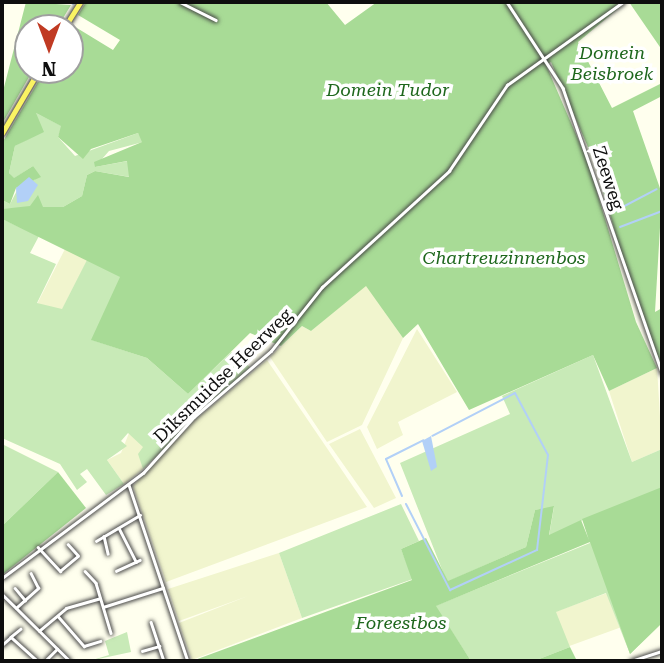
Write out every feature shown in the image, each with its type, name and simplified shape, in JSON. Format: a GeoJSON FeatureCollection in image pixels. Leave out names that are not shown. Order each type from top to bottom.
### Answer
{"type":"FeatureCollection","features":[{"type":"Feature","properties":{"kind":"main road"},"geometry":{"type":"LineString","coordinates":[[2,133],[31,84]]}},
{"type":"Feature","properties":{"kind":"street"},"geometry":{"type":"LineString","coordinates":[[180,2],[216,20]]}},
{"type":"Feature","properties":{"kind":"street","name":"Zeeweg"},"geometry":{"type":"LineString","coordinates":[[508,2],[547,60],[591,162],[638,319],[662,373]]}},
{"type":"Feature","properties":{"kind":"street","name":"Diksmuidse Heerweg"},"geometry":{"type":"LineString","coordinates":[[2,578],[38,547],[128,484],[271,351],[321,287],[449,171],[507,85],[547,60],[623,2]]}},
{"type":"Feature","properties":{"kind":"street"},"geometry":{"type":"LineString","coordinates":[[128,484],[188,661]]}},
{"type":"Feature","properties":{"kind":"street"},"geometry":{"type":"LineString","coordinates":[[96,541],[140,515]]}},
{"type":"Feature","properties":{"kind":"street"},"geometry":{"type":"LineString","coordinates":[[116,571],[138,561],[118,527]]}},
{"type":"Feature","properties":{"kind":"street"},"geometry":{"type":"LineString","coordinates":[[104,536],[107,554]]}},
{"type":"Feature","properties":{"kind":"street"},"geometry":{"type":"LineString","coordinates":[[38,547],[60,571],[78,556],[68,545]]}},
{"type":"Feature","properties":{"kind":"street"},"geometry":{"type":"LineString","coordinates":[[85,571],[100,598],[111,633]]}},
{"type":"Feature","properties":{"kind":"street"},"geometry":{"type":"LineString","coordinates":[[16,608],[38,588],[31,575]]}},
{"type":"Feature","properties":{"kind":"street"},"geometry":{"type":"LineString","coordinates":[[103,607],[164,588]]}},
{"type":"Feature","properties":{"kind":"street"},"geometry":{"type":"LineString","coordinates":[[15,589],[25,600]]}},
{"type":"Feature","properties":{"kind":"street"},"geometry":{"type":"LineString","coordinates":[[2,594],[70,661]]}},
{"type":"Feature","properties":{"kind":"street"},"geometry":{"type":"LineString","coordinates":[[39,631],[70,607],[100,598]]}},
{"type":"Feature","properties":{"kind":"street"},"geometry":{"type":"LineString","coordinates":[[66,600],[70,607]]}},
{"type":"Feature","properties":{"kind":"street"},"geometry":{"type":"LineString","coordinates":[[57,615],[84,646]]}},
{"type":"Feature","properties":{"kind":"street"},"geometry":{"type":"LineString","coordinates":[[151,622],[164,661]]}},
{"type":"Feature","properties":{"kind":"street"},"geometry":{"type":"LineString","coordinates":[[2,645],[20,629]]}},
{"type":"Feature","properties":{"kind":"street"},"geometry":{"type":"LineString","coordinates":[[11,638],[38,661]]}},
{"type":"Feature","properties":{"kind":"street"},"geometry":{"type":"LineString","coordinates":[[80,650],[100,641]]}},
{"type":"Feature","properties":{"kind":"street"},"geometry":{"type":"LineString","coordinates":[[142,651],[159,646]]}},
{"type":"Feature","properties":{"kind":"street"},"geometry":{"type":"LineString","coordinates":[[45,661],[57,649]]}},
{"type":"Feature","properties":{"kind":"street"},"geometry":{"type":"LineString","coordinates":[[634,661],[662,651]]}},
{"type":"Feature","properties":{"kind":"green space"},"geometry":{"type":"Polygon","coordinates":[[[26,2],[71,5],[66,14],[23,14],[26,2]]]}},
{"type":"Feature","properties":{"kind":"green space"},"geometry":{"type":"Polygon","coordinates":[[[86,2],[326,2],[345,25],[377,2],[626,2],[578,42],[612,108],[662,83],[662,96],[633,111],[662,194],[655,312],[662,308],[662,365],[640,316],[594,161],[551,62],[546,65],[588,162],[636,322],[657,368],[609,391],[593,355],[469,410],[418,324],[403,338],[366,286],[311,331],[302,326],[281,346],[250,333],[188,394],[147,358],[91,340],[120,277],[2,219],[2,209],[30,206],[38,195],[43,207],[63,207],[82,196],[87,175],[95,171],[129,177],[127,161],[95,167],[94,162],[142,142],[138,133],[91,149],[83,159],[58,137],[61,126],[36,113],[44,132],[15,146],[9,173],[14,178],[33,166],[41,177],[16,188],[10,204],[2,200],[2,143],[37,84],[84,84],[84,32],[113,50],[120,40],[84,19],[84,14],[79,14],[86,2]]]}},
{"type":"Feature","properties":{"kind":"green space"},"geometry":{"type":"Polygon","coordinates":[[[629,2],[662,2],[662,50],[629,2]]]}},
{"type":"Feature","properties":{"kind":"green space"},"geometry":{"type":"Polygon","coordinates":[[[14,48],[14,84],[25,84],[2,124],[2,95],[14,48]]]}},
{"type":"Feature","properties":{"kind":"green space"},"geometry":{"type":"Polygon","coordinates":[[[36,113],[62,126],[58,137],[75,156],[138,133],[143,142],[109,151],[95,167],[128,161],[130,177],[95,171],[87,175],[82,196],[63,207],[2,209],[2,200],[10,204],[23,179],[35,180],[33,166],[13,179],[9,173],[15,146],[32,137],[36,113]]]}},
{"type":"Feature","properties":{"kind":"green space"},"geometry":{"type":"Polygon","coordinates":[[[2,219],[39,236],[30,253],[56,264],[37,303],[62,309],[88,258],[121,277],[92,340],[147,358],[188,394],[231,352],[250,367],[143,469],[138,454],[143,447],[128,433],[121,441],[127,446],[107,460],[124,484],[106,495],[87,469],[80,474],[87,482],[77,490],[60,464],[2,438],[2,219]]]}},
{"type":"Feature","properties":{"kind":"green space"},"geometry":{"type":"Polygon","coordinates":[[[66,247],[88,258],[60,314],[37,303],[66,247]]]}},
{"type":"Feature","properties":{"kind":"green space"},"geometry":{"type":"Polygon","coordinates":[[[366,285],[403,338],[362,425],[327,442],[270,357],[302,326],[311,331],[366,285]]]}},
{"type":"Feature","properties":{"kind":"green space"},"geometry":{"type":"Polygon","coordinates":[[[417,329],[457,392],[398,422],[403,435],[377,449],[367,427],[417,329]]]}},
{"type":"Feature","properties":{"kind":"green space"},"geometry":{"type":"Polygon","coordinates":[[[593,355],[632,462],[662,449],[662,623],[630,654],[606,593],[556,612],[570,647],[534,661],[471,661],[435,606],[590,543],[583,520],[549,536],[554,507],[535,510],[526,547],[447,582],[400,463],[510,414],[502,396],[593,355]]]}},
{"type":"Feature","properties":{"kind":"green space"},"geometry":{"type":"Polygon","coordinates":[[[267,360],[367,507],[166,582],[133,486],[194,421],[267,360]]]}},
{"type":"Feature","properties":{"kind":"green space"},"geometry":{"type":"Polygon","coordinates":[[[657,368],[662,449],[632,462],[609,391],[657,368]]]}},
{"type":"Feature","properties":{"kind":"green space"},"geometry":{"type":"Polygon","coordinates":[[[360,429],[396,498],[374,508],[329,444],[360,429]]]}},
{"type":"Feature","properties":{"kind":"green space"},"geometry":{"type":"Polygon","coordinates":[[[129,433],[144,447],[139,454],[143,469],[124,484],[107,460],[121,453],[129,433]]]}},
{"type":"Feature","properties":{"kind":"green space"},"geometry":{"type":"Polygon","coordinates":[[[2,444],[58,472],[2,526],[2,444]]]}},
{"type":"Feature","properties":{"kind":"green space"},"geometry":{"type":"Polygon","coordinates":[[[58,472],[86,508],[2,575],[2,526],[58,472]]]}},
{"type":"Feature","properties":{"kind":"green space","name":"Foreestbos"},"geometry":{"type":"Polygon","coordinates":[[[662,487],[662,623],[630,654],[590,542],[436,606],[471,661],[192,661],[412,580],[401,549],[426,538],[448,581],[526,547],[535,510],[554,506],[549,535],[581,520],[589,540],[582,519],[662,487]]]}},
{"type":"Feature","properties":{"kind":"green space"},"geometry":{"type":"Polygon","coordinates":[[[401,504],[419,541],[401,549],[413,579],[302,618],[279,553],[401,504]]]}},
{"type":"Feature","properties":{"kind":"green space"},"geometry":{"type":"Polygon","coordinates":[[[279,553],[302,618],[192,660],[179,623],[248,596],[179,621],[168,589],[279,553]]]}},
{"type":"Feature","properties":{"kind":"green space"},"geometry":{"type":"Polygon","coordinates":[[[607,593],[620,628],[568,647],[555,612],[607,593]]]}},
{"type":"Feature","properties":{"kind":"green space"},"geometry":{"type":"Polygon","coordinates":[[[127,632],[131,652],[89,661],[109,655],[105,641],[127,632]]]}},
{"type":"Feature","properties":{"kind":"green space"},"geometry":{"type":"Polygon","coordinates":[[[570,647],[577,661],[534,661],[570,647]]]}},
{"type":"Feature","properties":{"kind":"water"},"geometry":{"type":"Polygon","coordinates":[[[29,177],[38,185],[28,201],[17,203],[16,188],[29,177]]]}},
{"type":"Feature","properties":{"kind":"water"},"geometry":{"type":"Polygon","coordinates":[[[431,436],[437,467],[431,471],[422,441],[431,436]]]}},
{"type":"Feature","properties":{"kind":"waterway"},"geometry":{"type":"LineString","coordinates":[[615,211],[657,189]]}},
{"type":"Feature","properties":{"kind":"waterway"},"geometry":{"type":"LineString","coordinates":[[620,227],[662,211]]}},
{"type":"Feature","properties":{"kind":"waterway"},"geometry":{"type":"LineString","coordinates":[[406,504],[450,590],[537,550],[548,455],[515,393],[432,436]]}},
{"type":"Feature","properties":{"kind":"waterway"},"geometry":{"type":"LineString","coordinates":[[402,496],[386,459],[424,440]]}},
{"type":"Feature","properties":{"kind":"park label","name":"Domein Beisbroek"},"geometry":{"type":"Point","coordinates":[612,64]}},
{"type":"Feature","properties":{"kind":"park label","name":"Domein Tudor"},"geometry":{"type":"Point","coordinates":[388,90]}},
{"type":"Feature","properties":{"kind":"park label","name":"Chartreuzinnenbos"},"geometry":{"type":"Point","coordinates":[504,258]}}]}
